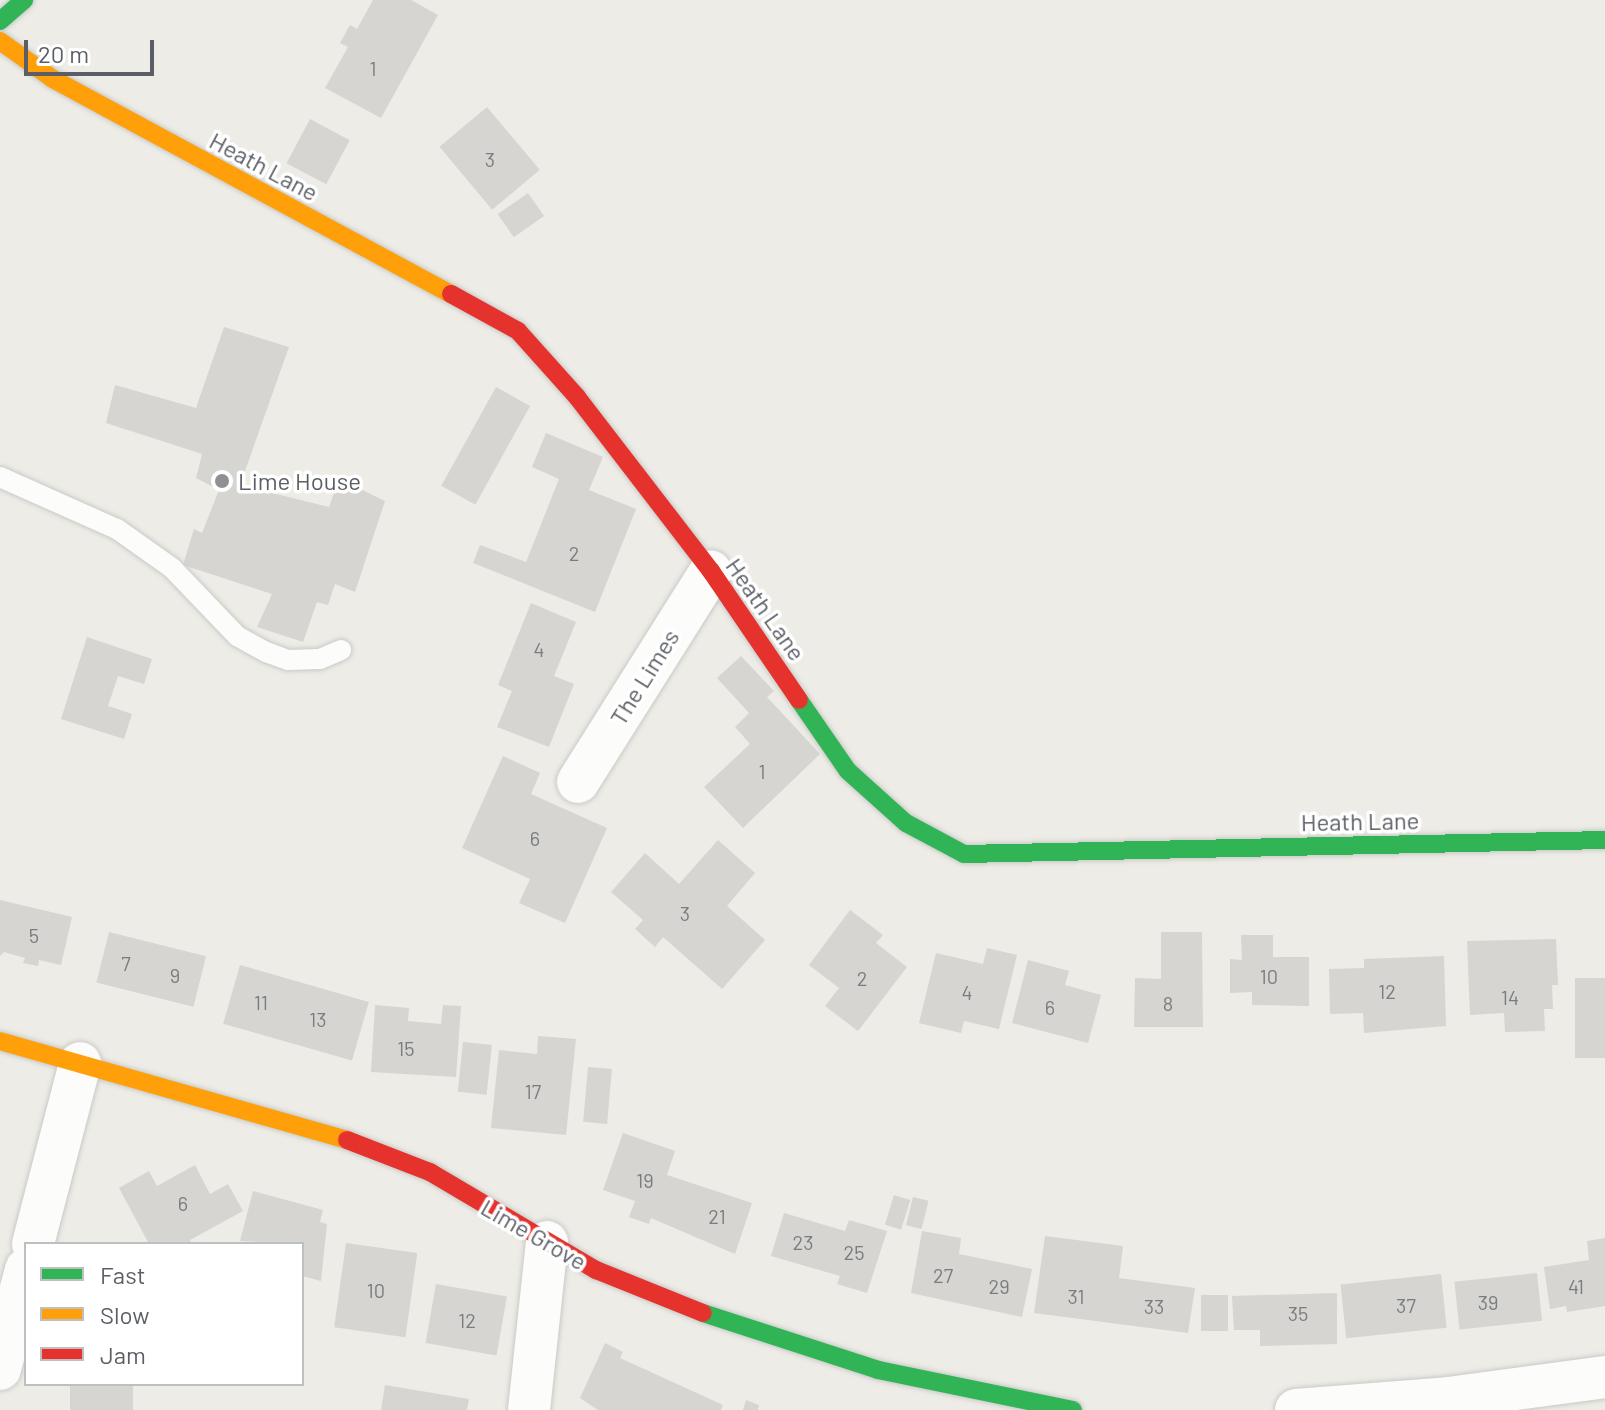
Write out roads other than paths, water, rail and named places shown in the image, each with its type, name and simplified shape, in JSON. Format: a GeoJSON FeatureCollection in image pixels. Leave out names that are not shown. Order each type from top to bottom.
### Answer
{"type":"FeatureCollection","features":[{"type":"Feature","properties":{"kind":"street"},"geometry":{"type":"LineString","coordinates":[[0,21],[24,0]]}},
{"type":"Feature","properties":{"kind":"street","name":"Heath Lane"},"geometry":{"type":"LineString","coordinates":[[0,41],[53,79],[518,331],[577,397],[711,571],[848,771],[906,823],[964,854],[1605,840]]}},
{"type":"Feature","properties":{"kind":"street","name":"The Limes"},"geometry":{"type":"LineString","coordinates":[[578,782],[711,571]]}},
{"type":"Feature","properties":{"kind":"street","name":"Lime Grove"},"geometry":{"type":"LineString","coordinates":[[0,1041],[375,1148],[430,1172],[596,1270],[697,1311],[878,1370],[954,1399],[1073,1410]]}},
{"type":"Feature","properties":{"kind":"street"},"geometry":{"type":"LineString","coordinates":[[34,1242],[80,1063]]}},
{"type":"Feature","properties":{"kind":"street"},"geometry":{"type":"LineString","coordinates":[[529,1410],[547,1242]]}},
{"type":"Feature","properties":{"kind":"street"},"geometry":{"type":"LineString","coordinates":[[0,1369],[24,1277]]}},
{"type":"Feature","properties":{"kind":"street"},"geometry":{"type":"LineString","coordinates":[[1296,1410],[1448,1398],[1605,1377]]}},
{"type":"Feature","properties":{"kind":"lane"},"geometry":{"type":"LineString","coordinates":[[0,477],[117,529],[172,568],[237,636],[266,652],[288,660],[320,659],[341,650]]}},
{"type":"Feature","properties":{"kind":"place","name":"Lime House"},"geometry":{"type":"Point","coordinates":[222,481]}}]}
